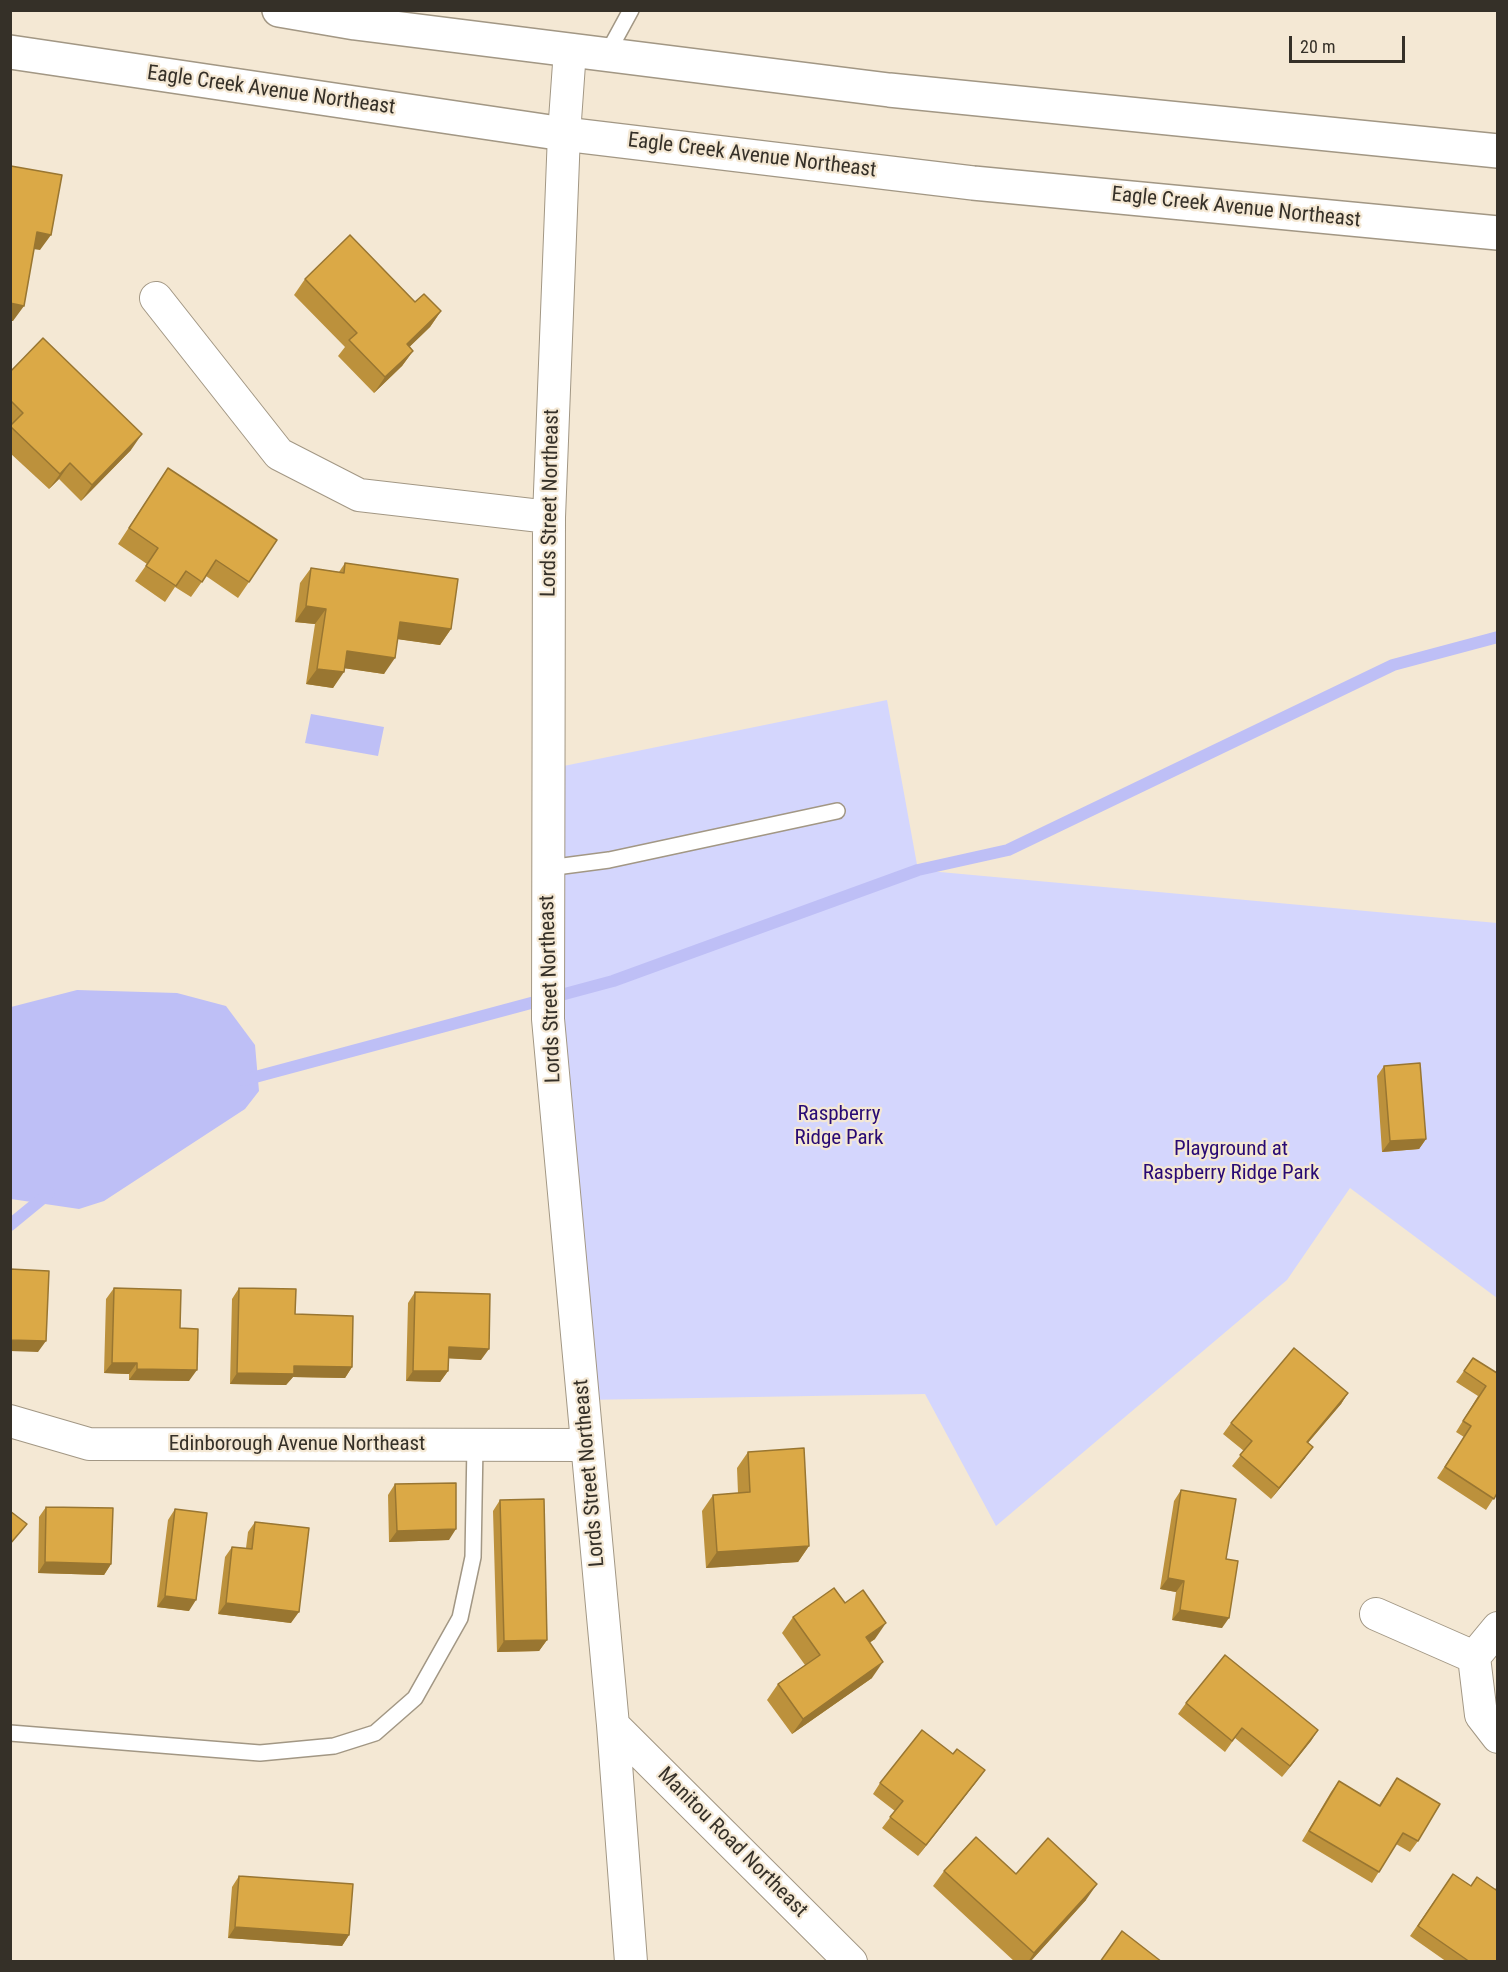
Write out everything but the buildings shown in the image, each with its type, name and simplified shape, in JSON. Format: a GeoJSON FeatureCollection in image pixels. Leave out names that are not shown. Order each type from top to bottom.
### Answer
{"type":"FeatureCollection","features":[{"type":"Feature","properties":{"kind":"main road"},"geometry":{"type":"LineString","coordinates":[[279,10],[355,23],[889,90],[1497,151]]}},
{"type":"Feature","properties":{"kind":"main road","name":"Eagle Creek Avenue Northeast"},"geometry":{"type":"LineString","coordinates":[[10,52],[564,134],[973,183],[1497,233]]}},
{"type":"Feature","properties":{"kind":"street","name":"Lords Street Northeast"},"geometry":{"type":"LineString","coordinates":[[570,50],[564,134],[549,517],[548,1019],[613,1725],[631,1962]]}},
{"type":"Feature","properties":{"kind":"street"},"geometry":{"type":"LineString","coordinates":[[156,298],[279,454],[359,495],[549,517]]}},
{"type":"Feature","properties":{"kind":"street","name":"Edinborough Avenue Northeast"},"geometry":{"type":"LineString","coordinates":[[10,1421],[89,1444],[587,1445]]}},
{"type":"Feature","properties":{"kind":"street"},"geometry":{"type":"LineString","coordinates":[[1376,1614],[1474,1657]]}},
{"type":"Feature","properties":{"kind":"street"},"geometry":{"type":"LineString","coordinates":[[1497,1628],[1474,1657],[1481,1715],[1497,1737]]}},
{"type":"Feature","properties":{"kind":"street","name":"Manitou Road Northeast"},"geometry":{"type":"LineString","coordinates":[[613,1725],[851,1962]]}},
{"type":"Feature","properties":{"kind":"lane"},"geometry":{"type":"LineString","coordinates":[[607,54],[631,10]]}},
{"type":"Feature","properties":{"kind":"lane"},"geometry":{"type":"LineString","coordinates":[[548,868],[609,860],[837,811]]}},
{"type":"Feature","properties":{"kind":"lane"},"geometry":{"type":"LineString","coordinates":[[10,1733],[260,1753],[334,1746],[375,1733],[415,1698],[460,1618],[473,1557],[476,1445]]}},
{"type":"Feature","properties":{"kind":"green space","name":"Raspberry Ridge Park"},"geometry":{"type":"Polygon","coordinates":[[[887,700],[918,870],[1497,923],[1497,1298],[1350,1188],[1287,1280],[996,1526],[925,1394],[583,1400],[549,769],[887,700]]]}},
{"type":"Feature","properties":{"kind":"shaded area"},"geometry":{"type":"Polygon","coordinates":[[[311,714],[384,727],[378,756],[305,743],[311,714]]]}},
{"type":"Feature","properties":{"kind":"shaded area"},"geometry":{"type":"Polygon","coordinates":[[[77,990],[177,993],[226,1006],[255,1045],[259,1091],[245,1109],[104,1201],[79,1209],[11,1199],[11,1007],[77,990]]]}},
{"type":"Feature","properties":{"kind":"waterway"},"geometry":{"type":"LineString","coordinates":[[244,1080],[613,981],[918,870],[1008,850],[1393,665],[1498,637]]}},
{"type":"Feature","properties":{"kind":"waterway"},"geometry":{"type":"LineString","coordinates":[[10,1225],[49,1193]]}},
{"type":"Feature","properties":{"kind":"park label","name":"Playground at Raspberry Ridge Park"},"geometry":{"type":"Point","coordinates":[1231,1162]}}]}
